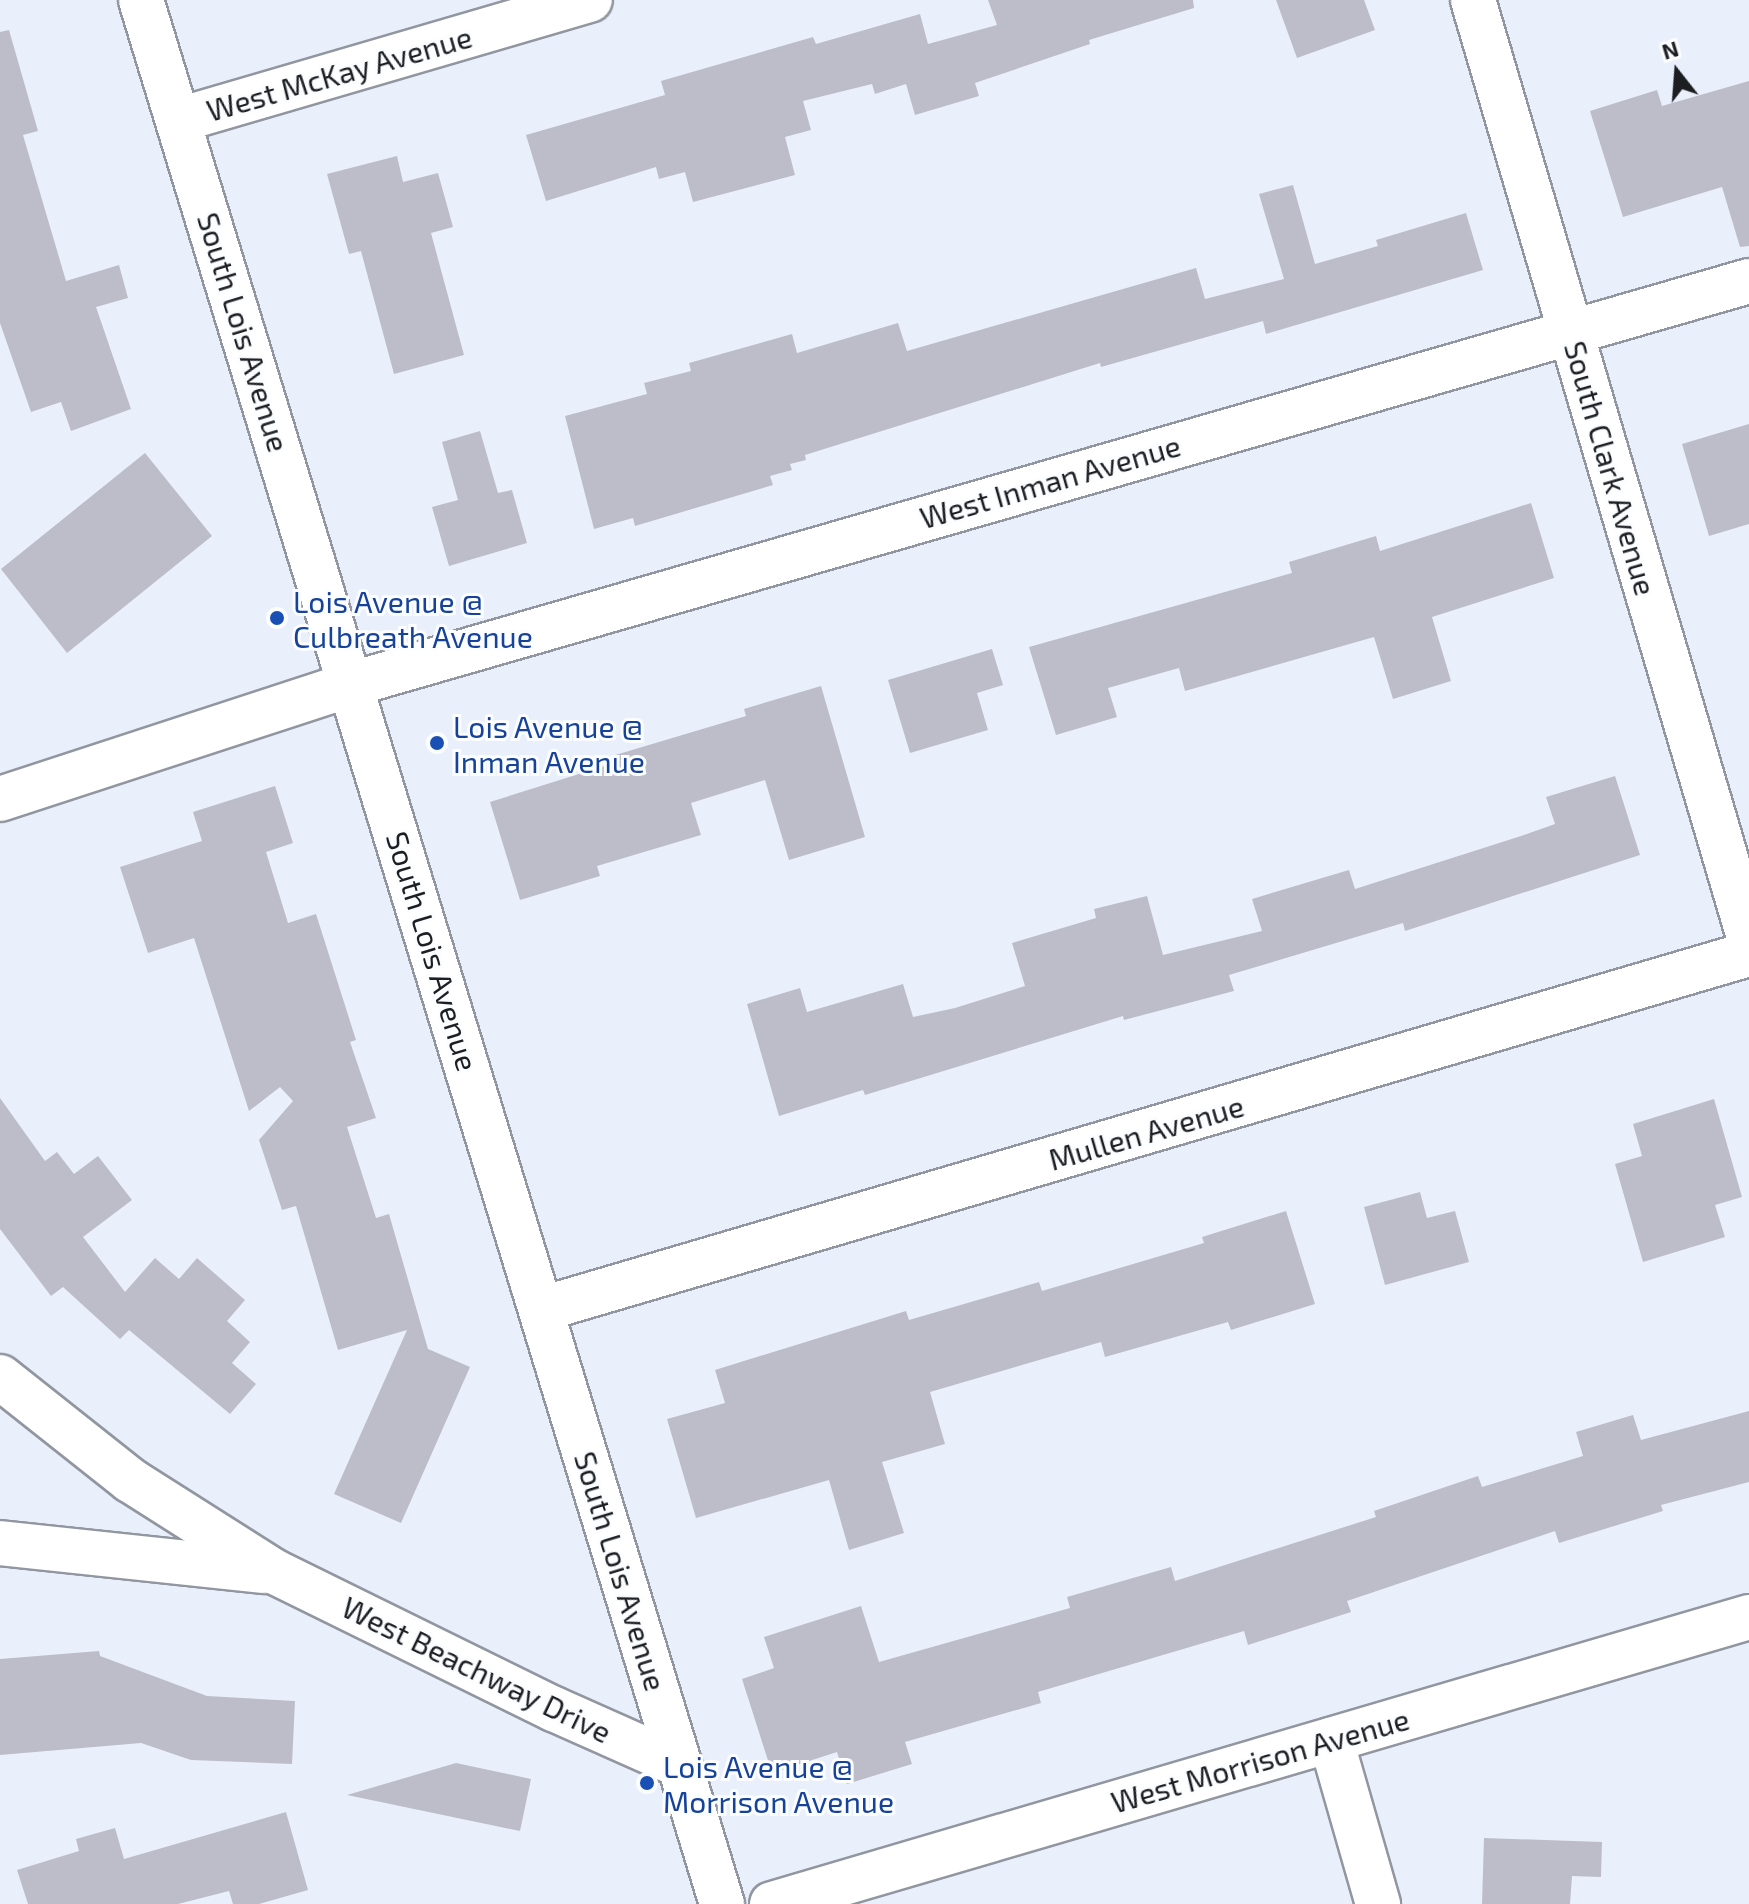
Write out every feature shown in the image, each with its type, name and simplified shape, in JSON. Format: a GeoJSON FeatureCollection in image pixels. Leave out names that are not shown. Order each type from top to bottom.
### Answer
{"type":"FeatureCollection","features":[{"type":"Feature","properties":{"kind":"street","name":"South Lois Avenue"},"geometry":{"type":"LineString","coordinates":[[141,0],[722,1904]]}},
{"type":"Feature","properties":{"kind":"street","name":"West McKay Avenue"},"geometry":{"type":"LineString","coordinates":[[179,120],[590,0]]}},
{"type":"Feature","properties":{"kind":"street","name":"South Clark Avenue"},"geometry":{"type":"LineString","coordinates":[[1473,0],[1749,937]]}},
{"type":"Feature","properties":{"kind":"street","name":"West Inman Avenue"},"geometry":{"type":"LineString","coordinates":[[0,799],[352,684],[1570,330],[1749,281]]}},
{"type":"Feature","properties":{"kind":"street","name":"Mullen Avenue"},"geometry":{"type":"LineString","coordinates":[[542,1309],[1749,954]]}},
{"type":"Feature","properties":{"kind":"street","name":"West Beachway Drive"},"geometry":{"type":"LineString","coordinates":[[0,1377],[130,1480],[275,1572],[554,1709],[680,1765]]}},
{"type":"Feature","properties":{"kind":"street","name":"West Beachway Drive"},"geometry":{"type":"LineString","coordinates":[[0,1543],[275,1572]]}},
{"type":"Feature","properties":{"kind":"street","name":"West Morrison Avenue"},"geometry":{"type":"LineString","coordinates":[[772,1904],[1749,1617]]}},
{"type":"Feature","properties":{"kind":"street"},"geometry":{"type":"LineString","coordinates":[[1331,1740],[1378,1904]]}},
{"type":"Feature","properties":{"kind":"building"},"geometry":{"type":"Polygon","coordinates":[[[988,0],[1193,0],[1194,8],[1089,40],[1090,44],[975,83],[979,96],[915,115],[906,84],[875,94],[872,84],[803,101],[811,130],[785,137],[795,175],[693,202],[685,172],[659,179],[656,167],[546,201],[526,135],[665,95],[661,81],[813,37],[816,44],[920,14],[928,44],[997,25],[988,0]]]}},
{"type":"Feature","properties":{"kind":"building"},"geometry":{"type":"Polygon","coordinates":[[[1276,0],[1364,0],[1375,30],[1297,58],[1276,0]]]}},
{"type":"Feature","properties":{"kind":"building"},"geometry":{"type":"Polygon","coordinates":[[[9,30],[38,131],[23,135],[66,281],[119,265],[128,298],[96,307],[131,409],[71,431],[61,402],[31,412],[0,323],[0,32],[9,30]]]}},
{"type":"Feature","properties":{"kind":"building"},"geometry":{"type":"Polygon","coordinates":[[[1749,81],[1749,246],[1740,247],[1722,187],[1623,217],[1590,111],[1657,90],[1662,106],[1749,81]]]}},
{"type":"Feature","properties":{"kind":"building"},"geometry":{"type":"Polygon","coordinates":[[[397,156],[403,182],[438,173],[453,227],[431,233],[464,355],[394,374],[361,251],[349,254],[327,174],[397,156]]]}},
{"type":"Feature","properties":{"kind":"building"},"geometry":{"type":"Polygon","coordinates":[[[1293,185],[1315,264],[1378,246],[1376,240],[1466,213],[1483,270],[1266,334],[1263,321],[1101,367],[1100,363],[805,455],[806,460],[790,464],[792,470],[770,476],[773,485],[635,526],[633,518],[594,529],[565,416],[647,394],[644,383],[691,371],[689,363],[792,334],[797,353],[898,323],[907,351],[1196,268],[1205,299],[1284,279],[1259,194],[1293,185]]]}},
{"type":"Feature","properties":{"kind":"building"},"geometry":{"type":"Polygon","coordinates":[[[1749,424],[1749,524],[1709,536],[1682,444],[1749,424]]]}},
{"type":"Feature","properties":{"kind":"building"},"geometry":{"type":"Polygon","coordinates":[[[480,431],[498,493],[512,490],[527,543],[449,566],[432,507],[458,500],[442,442],[480,431]]]}},
{"type":"Feature","properties":{"kind":"building"},"geometry":{"type":"Polygon","coordinates":[[[145,453],[212,536],[67,653],[1,569],[145,453]]]}},
{"type":"Feature","properties":{"kind":"building"},"geometry":{"type":"Polygon","coordinates":[[[1531,503],[1554,578],[1432,617],[1451,681],[1393,699],[1374,637],[1185,691],[1179,668],[1108,688],[1117,717],[1056,735],[1029,647],[1292,573],[1289,562],[1376,536],[1380,551],[1531,503]]]}},
{"type":"Feature","properties":{"kind":"building"},"geometry":{"type":"Polygon","coordinates":[[[992,649],[1003,685],[977,693],[988,730],[910,753],[888,680],[992,649]]]}},
{"type":"Feature","properties":{"kind":"building"},"geometry":{"type":"Polygon","coordinates":[[[821,686],[865,837],[789,860],[765,780],[691,803],[701,835],[597,866],[600,876],[520,900],[490,802],[614,763],[612,756],[746,716],[744,709],[821,686]]]}},
{"type":"Feature","properties":{"kind":"building"},"geometry":{"type":"Polygon","coordinates":[[[1615,776],[1640,855],[1405,931],[1403,923],[1229,975],[1234,991],[1124,1020],[1123,1016],[865,1095],[863,1090],[779,1116],[747,1004],[800,988],[807,1012],[903,984],[913,1017],[955,1008],[1025,986],[1012,943],[1096,918],[1094,909],[1147,896],[1163,955],[1262,931],[1252,899],[1349,870],[1355,889],[1521,836],[1555,824],[1546,797],[1615,776]]]}},
{"type":"Feature","properties":{"kind":"building"},"geometry":{"type":"Polygon","coordinates":[[[275,786],[293,843],[266,852],[288,923],[316,914],[356,1040],[350,1042],[376,1118],[347,1127],[376,1218],[389,1214],[428,1349],[470,1367],[401,1523],[334,1494],[407,1330],[338,1350],[296,1206],[282,1210],[259,1140],[293,1101],[280,1087],[249,1111],[194,938],[148,953],[120,867],[202,841],[193,812],[275,786]]]}},
{"type":"Feature","properties":{"kind":"building"},"geometry":{"type":"Polygon","coordinates":[[[0,1098],[45,1161],[57,1152],[74,1174],[98,1156],[132,1200],[83,1237],[125,1292],[155,1258],[179,1279],[197,1258],[245,1300],[227,1321],[250,1342],[232,1363],[256,1384],[230,1414],[129,1330],[120,1339],[63,1287],[51,1296],[0,1229],[0,1098]]]}},
{"type":"Feature","properties":{"kind":"building"},"geometry":{"type":"Polygon","coordinates":[[[1714,1099],[1742,1197],[1715,1205],[1725,1237],[1643,1262],[1615,1164],[1642,1156],[1633,1124],[1714,1099]]]}},
{"type":"Feature","properties":{"kind":"building"},"geometry":{"type":"Polygon","coordinates":[[[1420,1192],[1427,1218],[1455,1211],[1469,1262],[1385,1285],[1364,1207],[1420,1192]]]}},
{"type":"Feature","properties":{"kind":"building"},"geometry":{"type":"Polygon","coordinates":[[[1286,1211],[1315,1304],[1231,1330],[1228,1322],[1105,1357],[1101,1342],[930,1392],[945,1444],[882,1462],[904,1533],[849,1550],[829,1480],[696,1518],[667,1419],[725,1403],[715,1370],[906,1311],[909,1320],[1039,1282],[1042,1291],[1204,1243],[1202,1237],[1286,1211]]]}},
{"type":"Feature","properties":{"kind":"building"},"geometry":{"type":"Polygon","coordinates":[[[1749,1411],[1749,1482],[1661,1505],[1663,1511],[1559,1543],[1555,1531],[1347,1601],[1351,1612],[1248,1645],[1244,1631],[1038,1692],[1041,1703],[905,1742],[912,1764],[847,1784],[837,1752],[772,1773],[742,1679],[774,1668],[764,1637],[861,1606],[879,1662],[1070,1608],[1067,1597],[1171,1567],[1175,1581],[1376,1517],[1374,1511],[1478,1476],[1482,1487],[1583,1456],[1576,1432],[1633,1415],[1641,1440],[1749,1411]]]}},
{"type":"Feature","properties":{"kind":"building"},"geometry":{"type":"Polygon","coordinates":[[[99,1651],[100,1656],[207,1696],[295,1701],[292,1764],[191,1760],[141,1743],[0,1755],[0,1659],[99,1651]]]}},
{"type":"Feature","properties":{"kind":"building"},"geometry":{"type":"Polygon","coordinates":[[[456,1763],[531,1779],[520,1831],[347,1795],[456,1763]]]}},
{"type":"Feature","properties":{"kind":"building"},"geometry":{"type":"Polygon","coordinates":[[[286,1812],[308,1890],[259,1904],[233,1904],[229,1891],[178,1904],[28,1904],[17,1870],[79,1851],[76,1839],[115,1828],[124,1859],[286,1812]]]}},
{"type":"Feature","properties":{"kind":"building"},"geometry":{"type":"Polygon","coordinates":[[[1484,1838],[1602,1842],[1601,1877],[1572,1876],[1570,1904],[1482,1904],[1484,1838]]]}},
{"type":"Feature","properties":{"kind":"place","name":"Lois Avenue @ Culbreath Avenue"},"geometry":{"type":"Point","coordinates":[277,618]}},
{"type":"Feature","properties":{"kind":"place","name":"Lois Avenue @ Inman Avenue"},"geometry":{"type":"Point","coordinates":[437,743]}},
{"type":"Feature","properties":{"kind":"place","name":"Lois Avenue @ Morrison Avenue"},"geometry":{"type":"Point","coordinates":[647,1783]}}]}
